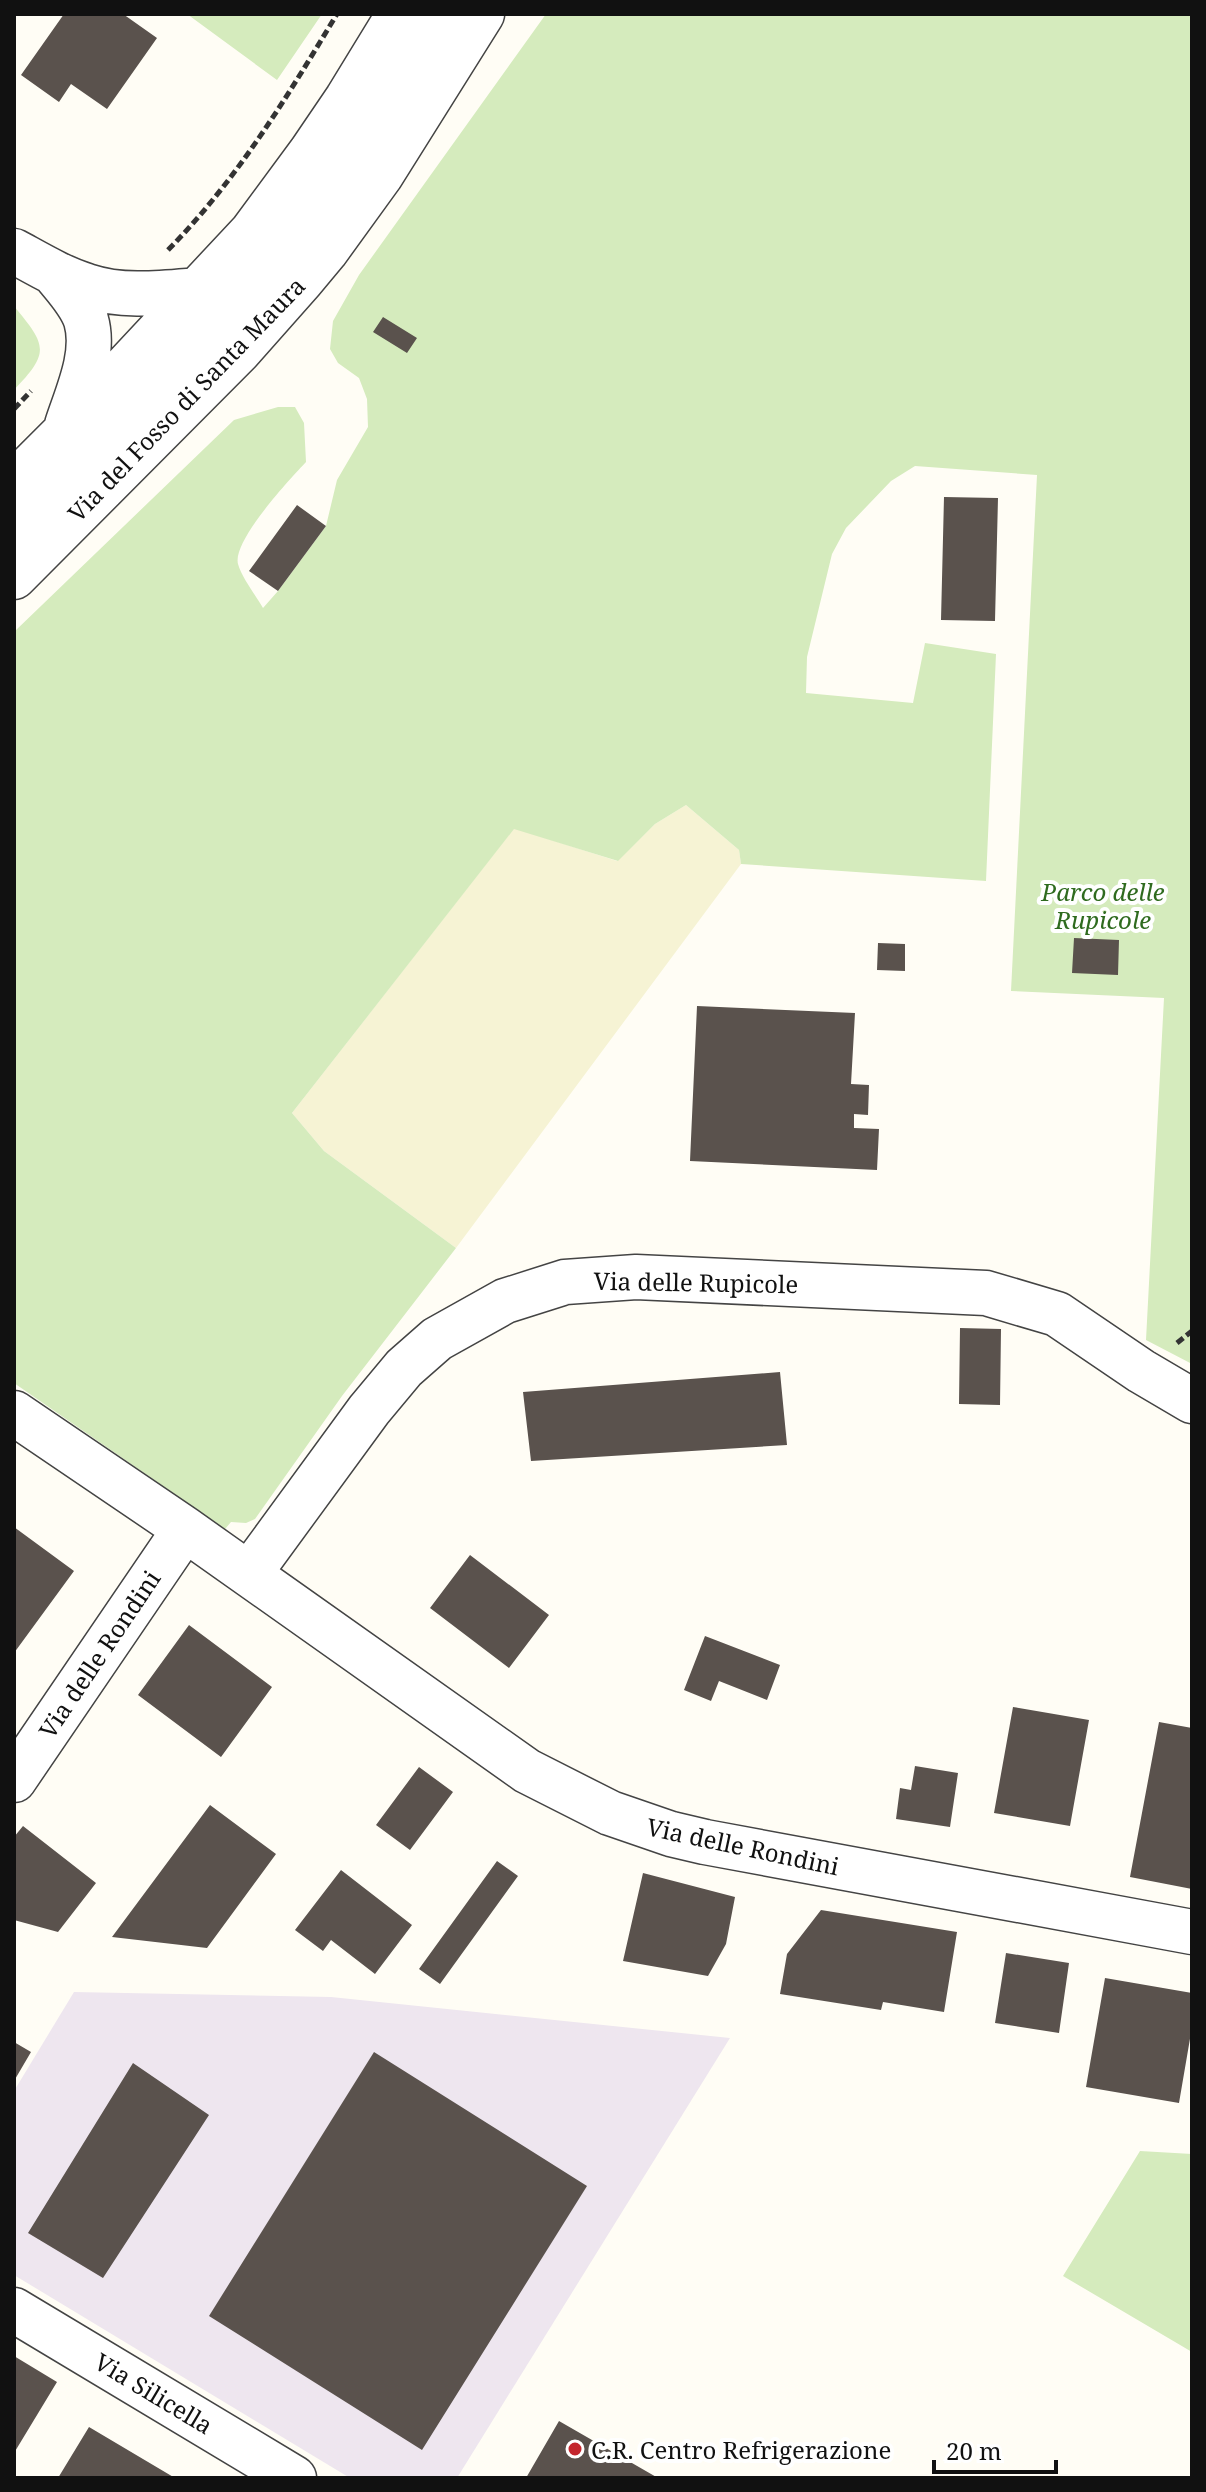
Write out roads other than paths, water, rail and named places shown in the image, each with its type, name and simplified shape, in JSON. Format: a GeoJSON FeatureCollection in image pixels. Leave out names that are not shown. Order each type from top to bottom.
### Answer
{"type":"FeatureCollection","features":[{"type":"Feature","properties":{"kind":"street"},"geometry":{"type":"LineString","coordinates":[[14,483],[252,232],[347,99],[399,14]]}},
{"type":"Feature","properties":{"kind":"street","name":"Via del Fosso di Santa Maura"},"geometry":{"type":"LineString","coordinates":[[14,534],[273,265],[318,207],[441,14]]}},
{"type":"Feature","properties":{"kind":"street","name":"Via del Fosso di Santa Maura"},"geometry":{"type":"LineString","coordinates":[[14,577],[239,351],[326,251],[381,175],[482,14]]}},
{"type":"Feature","properties":{"kind":"street"},"geometry":{"type":"LineString","coordinates":[[14,251],[54,273],[89,287],[135,294],[199,290]]}},
{"type":"Feature","properties":{"kind":"street"},"geometry":{"type":"LineString","coordinates":[[54,273],[80,308],[86,319],[88,335],[84,368],[66,431]]}},
{"type":"Feature","properties":{"kind":"street","name":"Via delle Rupicole"},"geometry":{"type":"LineString","coordinates":[[249,1574],[369,1410],[404,1368],[437,1339],[505,1301],[565,1282],[636,1277],[986,1293],[1057,1314],[1141,1371],[1192,1401]]}},
{"type":"Feature","properties":{"kind":"street","name":"Via delle Rondini"},"geometry":{"type":"LineString","coordinates":[[14,1413],[185,1529],[504,1756],[550,1784],[610,1813],[671,1834],[736,1848],[1192,1932]]}},
{"type":"Feature","properties":{"kind":"street","name":"Via delle Rondini"},"geometry":{"type":"LineString","coordinates":[[14,1780],[185,1529]]}},
{"type":"Feature","properties":{"kind":"street","name":"Via Silicella"},"geometry":{"type":"LineString","coordinates":[[14,2310],[294,2478]]}},
{"type":"Feature","properties":{"kind":"place","name":"C.R. Centro Refrigerazione"},"geometry":{"type":"Point","coordinates":[575,2449]}},
{"type":"Feature","properties":{"kind":"park label","name":"Parco delle Rupicole"},"geometry":{"type":"Point","coordinates":[1103,905]}}]}
